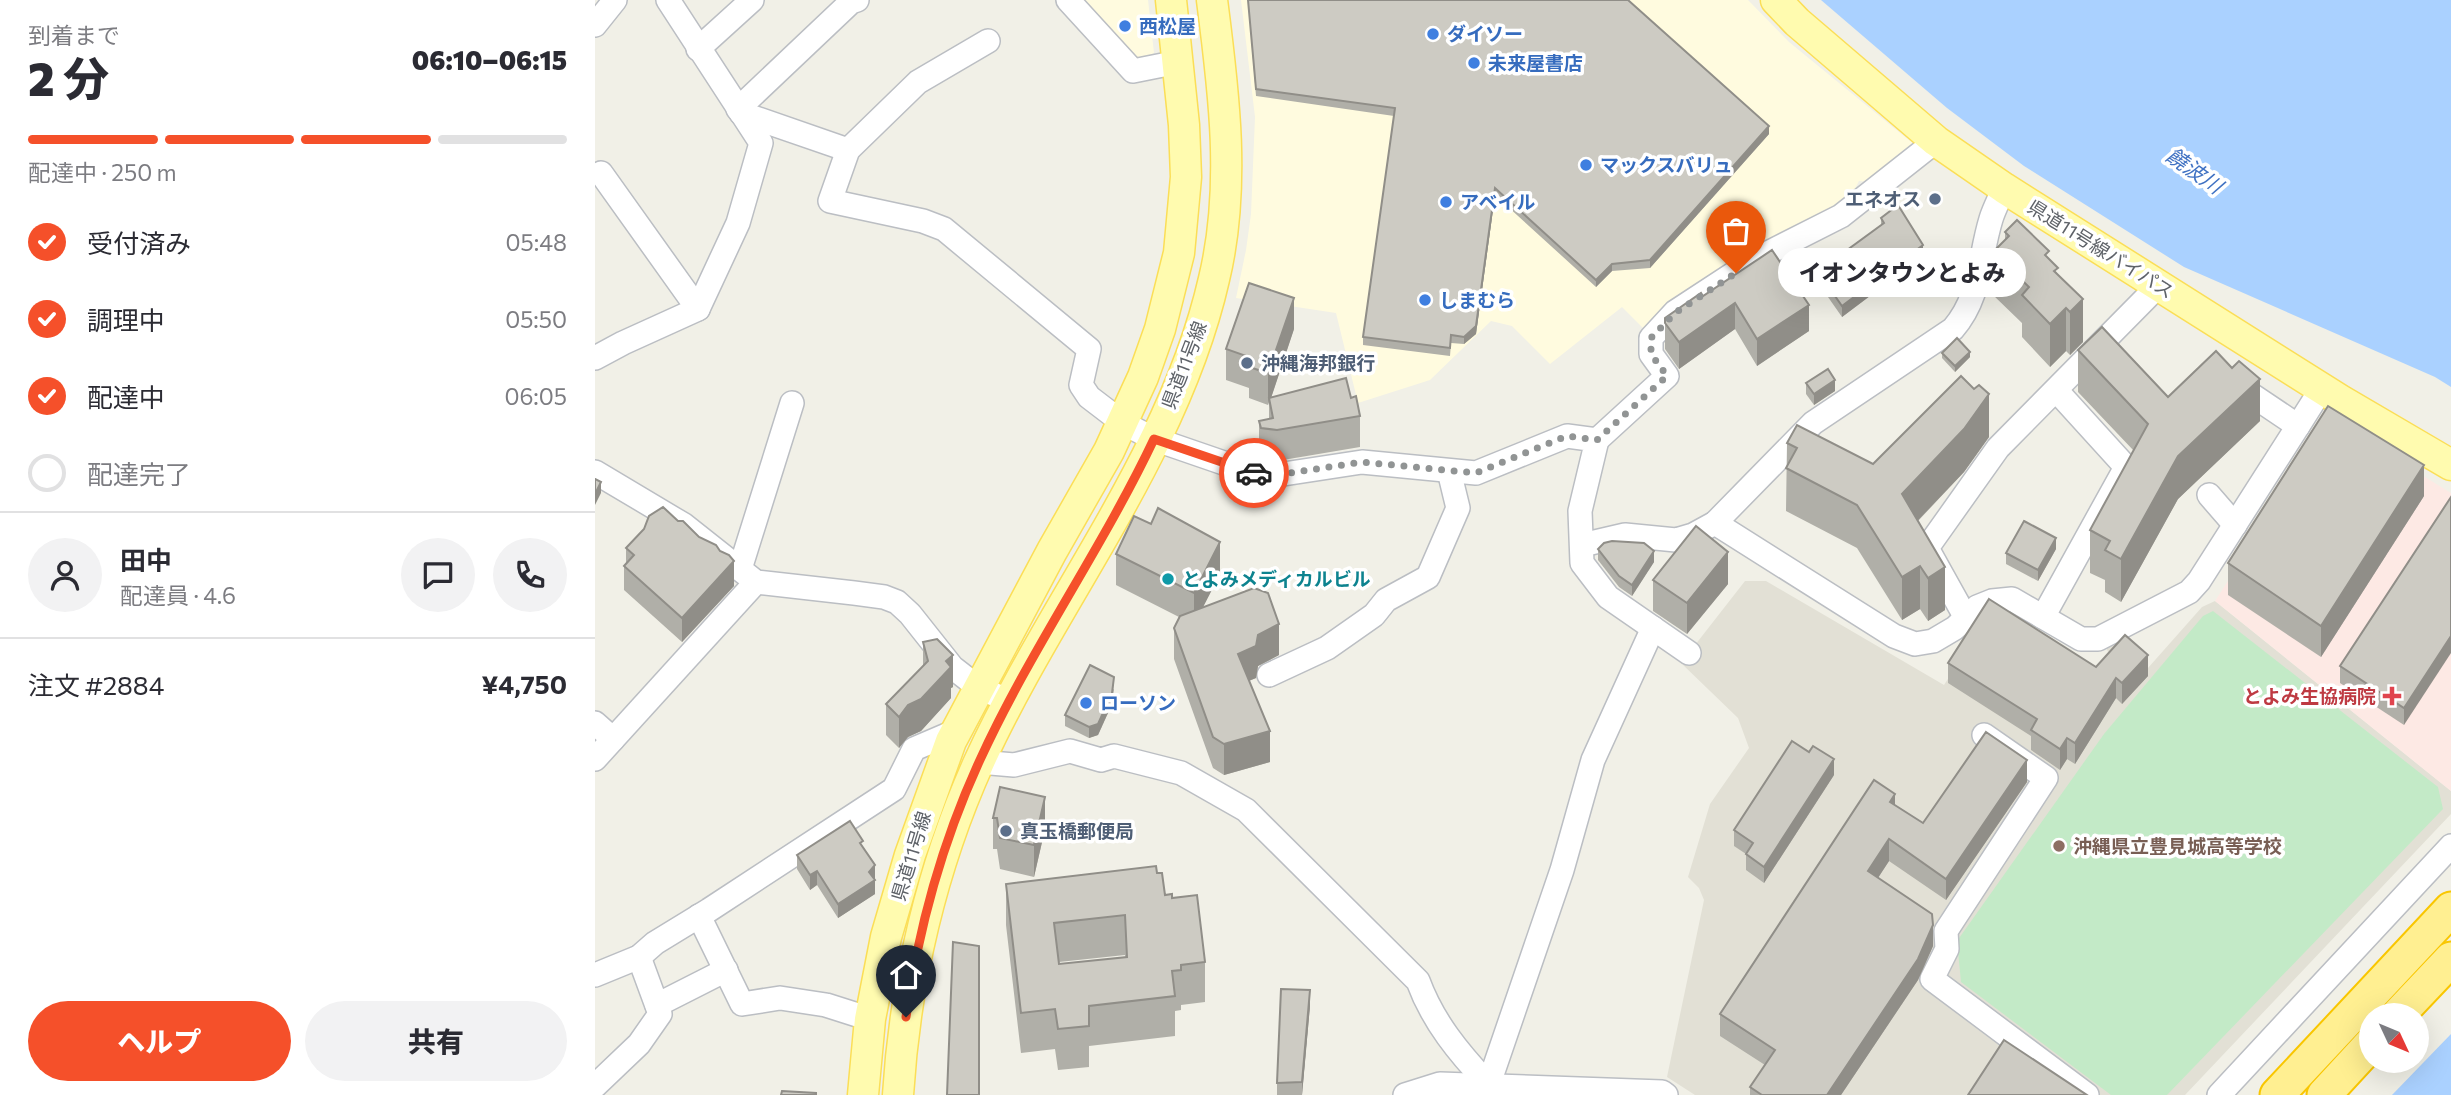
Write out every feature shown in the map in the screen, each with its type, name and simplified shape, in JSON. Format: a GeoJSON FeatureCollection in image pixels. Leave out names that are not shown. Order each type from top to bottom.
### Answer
{"type":"FeatureCollection","features":[{"type":"Feature","properties":{"kind":"highway"},"geometry":{"type":"LineString","coordinates":[[2277,1095],[2451,909]]}},
{"type":"Feature","properties":{"kind":"highway"},"geometry":{"type":"LineString","coordinates":[[2409,1003],[2451,959]]}},
{"type":"Feature","properties":{"kind":"highway"},"geometry":{"type":"LineString","coordinates":[[2324,1095],[2359,1057]]}},
{"type":"Feature","properties":{"kind":"main road","name":"県道11号線"},"geometry":{"type":"LineString","coordinates":[[863,1095],[870,1019],[886,937],[926,804],[956,731],[1123,423],[1160,328],[1182,230],[1185,177],[1184,125],[1171,0]]}},
{"type":"Feature","properties":{"kind":"main road","name":"県道11号線"},"geometry":{"type":"LineString","coordinates":[[898,1095],[909,992],[930,901],[947,845],[979,762],[1154,439],[1177,388],[1215,278],[1224,223],[1226,144],[1213,0]]}},
{"type":"Feature","properties":{"kind":"main road","name":"県道11号線バイパス"},"geometry":{"type":"LineString","coordinates":[[1776,0],[1797,22],[1935,141],[2158,285],[2451,466]]}},
{"type":"Feature","properties":{"kind":"street"},"geometry":{"type":"LineString","coordinates":[[595,25],[615,0]]}},
{"type":"Feature","properties":{"kind":"street"},"geometry":{"type":"LineString","coordinates":[[595,358],[623,342],[698,309],[739,223],[761,143],[668,0]]}},
{"type":"Feature","properties":{"kind":"street"},"geometry":{"type":"LineString","coordinates":[[698,49],[752,0]]}},
{"type":"Feature","properties":{"kind":"street"},"geometry":{"type":"LineString","coordinates":[[740,111],[851,2],[857,0]]}},
{"type":"Feature","properties":{"kind":"street"},"geometry":{"type":"LineString","coordinates":[[1068,0],[1133,71],[1178,62]]}},
{"type":"Feature","properties":{"kind":"street"},"geometry":{"type":"LineString","coordinates":[[988,41],[918,82],[848,150],[830,201],[923,221],[944,229],[1089,349],[1081,385],[1089,397],[1123,423],[1154,439],[1250,472],[1277,475],[1362,462],[1476,473],[1567,436],[1597,440]]}},
{"type":"Feature","properties":{"kind":"street"},"geometry":{"type":"LineString","coordinates":[[740,111],[848,150]]}},
{"type":"Feature","properties":{"kind":"street"},"geometry":{"type":"LineString","coordinates":[[1689,653],[1608,597],[1582,563],[1580,511],[1597,440],[1667,376],[1651,354],[1651,338],[1675,313],[1756,259],[1841,216],[1935,141]]}},
{"type":"Feature","properties":{"kind":"street"},"geometry":{"type":"LineString","coordinates":[[601,173],[698,309]]}},
{"type":"Feature","properties":{"kind":"street"},"geometry":{"type":"LineString","coordinates":[[1581,545],[1625,535],[1676,540],[1693,535],[1715,523],[1813,423],[1954,329],[1965,316],[1979,283],[1991,219],[2004,188]]}},
{"type":"Feature","properties":{"kind":"street"},"geometry":{"type":"LineString","coordinates":[[1966,618],[1927,548],[1998,448],[2158,285]]}},
{"type":"Feature","properties":{"kind":"street"},"geometry":{"type":"LineString","coordinates":[[2215,371],[2298,426]]}},
{"type":"Feature","properties":{"kind":"street"},"geometry":{"type":"LineString","coordinates":[[1715,523],[1894,636],[1915,644],[1933,641],[1955,628],[1977,607],[1992,601],[2012,599],[2081,639],[2098,639],[2189,592],[2199,581],[2322,388]]}},
{"type":"Feature","properties":{"kind":"street"},"geometry":{"type":"LineString","coordinates":[[2043,617],[2126,467],[2056,390]]}},
{"type":"Feature","properties":{"kind":"street"},"geometry":{"type":"LineString","coordinates":[[595,759],[748,576],[792,403]]}},
{"type":"Feature","properties":{"kind":"street"},"geometry":{"type":"LineString","coordinates":[[1269,675],[1327,648],[1374,615],[1385,600],[1428,577],[1458,508],[1449,471]]}},
{"type":"Feature","properties":{"kind":"street"},"geometry":{"type":"LineString","coordinates":[[595,472],[684,525],[748,576],[884,597],[897,602],[910,614],[952,667],[979,688],[1010,701]]}},
{"type":"Feature","properties":{"kind":"street"},"geometry":{"type":"LineString","coordinates":[[2209,495],[2235,525]]}},
{"type":"Feature","properties":{"kind":"street"},"geometry":{"type":"LineString","coordinates":[[1487,1090],[1563,870],[1593,760],[1653,628]]}},
{"type":"Feature","properties":{"kind":"street"},"geometry":{"type":"LineString","coordinates":[[595,723],[613,740]]}},
{"type":"Feature","properties":{"kind":"street"},"geometry":{"type":"LineString","coordinates":[[595,975],[639,957],[655,943],[894,789],[914,749],[956,731]]}},
{"type":"Feature","properties":{"kind":"street"},"geometry":{"type":"LineString","coordinates":[[1984,735],[2046,778],[1946,930],[1947,949],[1931,979],[2087,1095]]}},
{"type":"Feature","properties":{"kind":"street"},"geometry":{"type":"LineString","coordinates":[[979,762],[1014,765],[1070,751],[1101,760],[1114,756],[1181,773],[1246,810],[1418,981],[1427,1006],[1487,1090]]}},
{"type":"Feature","properties":{"kind":"street"},"geometry":{"type":"LineString","coordinates":[[2219,1095],[2451,846]]}},
{"type":"Feature","properties":{"kind":"street"},"geometry":{"type":"LineString","coordinates":[[699,916],[742,1004],[780,998],[825,1005],[870,1019]]}},
{"type":"Feature","properties":{"kind":"street"},"geometry":{"type":"LineString","coordinates":[[595,1086],[639,1044],[660,1014],[639,957]]}},
{"type":"Feature","properties":{"kind":"street"},"geometry":{"type":"LineString","coordinates":[[657,1005],[726,971]]}},
{"type":"Feature","properties":{"kind":"street"},"geometry":{"type":"LineString","coordinates":[[1405,1095],[1440,1084],[1487,1090],[1662,1092],[1666,1095]]}},
{"type":"Feature","properties":{"kind":"shaded area","name":"西松屋"},"geometry":{"type":"Polygon","coordinates":[[[1077,0],[1148,0],[1154,53],[1139,60],[1127,58],[1077,0]]]}},
{"type":"Feature","properties":{"kind":"shaded area"},"geometry":{"type":"Polygon","coordinates":[[[1241,0],[1748,0],[1789,42],[1916,146],[1869,182],[1859,181],[1848,202],[1645,330],[1622,307],[1550,364],[1512,326],[1491,321],[1430,380],[1358,403],[1336,313],[1236,298],[1251,214],[1255,117],[1241,0]]]}},
{"type":"Feature","properties":{"kind":"shaded area","name":"とよみ生協病院"},"geometry":{"type":"Polygon","coordinates":[[[2332,420],[2451,493],[2451,791],[2215,601],[2332,420]]]}},
{"type":"Feature","properties":{"kind":"shaded area","name":"沖縄県立豊見城高等学校"},"geometry":{"type":"Polygon","coordinates":[[[1745,581],[1766,581],[1944,685],[1988,617],[2095,685],[2114,662],[2106,648],[2122,639],[2129,653],[2148,668],[2202,607],[2215,601],[2451,791],[2451,814],[2185,1095],[1695,1095],[1667,1077],[1704,900],[1699,888],[1688,877],[1710,804],[1749,748],[1738,718],[1681,663],[1745,581]]]}},
{"type":"Feature","properties":{"kind":"green space"},"geometry":{"type":"Polygon","coordinates":[[[2213,611],[2438,787],[2443,809],[2167,1095],[2111,1095],[1961,982],[1957,941],[2104,734],[2203,616],[2213,611]]]}},
{"type":"Feature","properties":{"kind":"water","name":"饒波川"},"geometry":{"type":"Polygon","coordinates":[[[1821,0],[2451,0],[2451,387],[2435,377],[2184,267],[2024,166],[1947,108],[1821,0]]]}},
{"type":"Feature","properties":{"kind":"water"},"geometry":{"type":"Polygon","coordinates":[[[2451,1034],[2451,1095],[2392,1095],[2413,1073],[2429,1073],[2429,1057],[2451,1034]]]}},
{"type":"Feature","properties":{"kind":"building"},"geometry":{"type":"Polygon","coordinates":[[[1248,0],[1628,0],[1769,126],[1650,260],[1612,264],[1596,280],[1495,188],[1476,326],[1464,337],[1451,335],[1450,348],[1363,337],[1395,108],[1256,89],[1248,0]]]}},
{"type":"Feature","properties":{"kind":"building"},"geometry":{"type":"Polygon","coordinates":[[[1898,205],[1923,245],[1842,306],[1821,276],[1831,268],[1828,264],[1884,223],[1881,218],[1898,205]]]}},
{"type":"Feature","properties":{"kind":"building"},"geometry":{"type":"Polygon","coordinates":[[[2017,220],[2049,251],[2045,255],[2058,268],[2054,271],[2083,299],[2070,312],[2066,308],[2050,324],[2022,295],[2029,287],[1993,252],[2009,236],[2005,232],[2017,220]]]}},
{"type":"Feature","properties":{"kind":"building"},"geometry":{"type":"Polygon","coordinates":[[[1772,250],[1809,305],[1757,339],[1735,303],[1679,342],[1665,323],[1665,318],[1772,250]]]}},
{"type":"Feature","properties":{"kind":"building"},"geometry":{"type":"Polygon","coordinates":[[[1249,283],[1294,298],[1268,373],[1249,367],[1252,358],[1226,349],[1249,283]]]}},
{"type":"Feature","properties":{"kind":"building"},"geometry":{"type":"Polygon","coordinates":[[[2102,327],[2168,397],[2216,351],[2232,368],[2239,361],[2260,379],[2178,456],[2121,559],[2105,550],[2110,541],[2090,530],[2148,424],[2078,350],[2102,327]]]}},
{"type":"Feature","properties":{"kind":"building"},"geometry":{"type":"Polygon","coordinates":[[[1957,338],[1970,352],[1955,366],[1942,353],[1957,338]]]}},
{"type":"Feature","properties":{"kind":"building"},"geometry":{"type":"Polygon","coordinates":[[[1828,369],[1835,380],[1814,394],[1806,383],[1828,369]]]}},
{"type":"Feature","properties":{"kind":"building"},"geometry":{"type":"Polygon","coordinates":[[[1961,376],[1974,389],[1979,385],[1989,394],[1964,429],[1902,494],[1945,567],[1928,578],[1920,566],[1902,577],[1857,505],[1786,468],[1797,448],[1787,443],[1797,425],[1873,464],[1961,376]]]}},
{"type":"Feature","properties":{"kind":"building"},"geometry":{"type":"Polygon","coordinates":[[[1346,378],[1351,398],[1356,396],[1360,416],[1277,430],[1261,428],[1259,421],[1273,418],[1269,398],[1346,378]]]}},
{"type":"Feature","properties":{"kind":"building"},"geometry":{"type":"Polygon","coordinates":[[[2328,406],[2424,465],[2321,626],[2228,563],[2328,406]]]}},
{"type":"Feature","properties":{"kind":"building"},"geometry":{"type":"Polygon","coordinates":[[[595,479],[601,482],[595,494],[595,479]]]}},
{"type":"Feature","properties":{"kind":"building"},"geometry":{"type":"Polygon","coordinates":[[[2451,497],[2451,636],[2404,708],[2340,666],[2451,497]]]}},
{"type":"Feature","properties":{"kind":"building"},"geometry":{"type":"Polygon","coordinates":[[[663,507],[734,561],[682,618],[624,566],[634,555],[626,548],[644,529],[649,516],[663,507]]]}},
{"type":"Feature","properties":{"kind":"building"},"geometry":{"type":"Polygon","coordinates":[[[1158,508],[1220,542],[1194,593],[1116,554],[1134,516],[1151,524],[1158,508]]]}},
{"type":"Feature","properties":{"kind":"building"},"geometry":{"type":"Polygon","coordinates":[[[2024,521],[2056,538],[2038,570],[2006,553],[2024,521]]]}},
{"type":"Feature","properties":{"kind":"building"},"geometry":{"type":"Polygon","coordinates":[[[1696,526],[1728,552],[1687,603],[1653,580],[1696,526]]]}},
{"type":"Feature","properties":{"kind":"building"},"geometry":{"type":"Polygon","coordinates":[[[1604,543],[1644,543],[1654,551],[1632,585],[1619,576],[1598,549],[1604,543]]]}},
{"type":"Feature","properties":{"kind":"building"},"geometry":{"type":"Polygon","coordinates":[[[1254,588],[1268,593],[1279,624],[1258,635],[1256,646],[1238,654],[1270,731],[1224,744],[1213,737],[1174,628],[1180,616],[1254,588]]]}},
{"type":"Feature","properties":{"kind":"building"},"geometry":{"type":"Polygon","coordinates":[[[1989,599],[2096,667],[2125,635],[2148,655],[2122,683],[2116,678],[2075,743],[2067,738],[2060,749],[2031,730],[2037,719],[1948,663],[1989,599]]]}},
{"type":"Feature","properties":{"kind":"building"},"geometry":{"type":"Polygon","coordinates":[[[937,639],[953,655],[946,661],[951,667],[921,699],[908,705],[899,717],[886,704],[928,661],[923,642],[937,639]]]}},
{"type":"Feature","properties":{"kind":"building"},"geometry":{"type":"Polygon","coordinates":[[[1090,665],[1114,677],[1112,693],[1098,724],[1089,727],[1065,715],[1090,665]]]}},
{"type":"Feature","properties":{"kind":"building"},"geometry":{"type":"Polygon","coordinates":[[[1986,732],[2027,760],[1946,879],[1889,839],[1868,871],[1932,914],[1933,925],[1918,959],[1827,1095],[1762,1095],[1750,1087],[1775,1050],[1720,1014],[1874,780],[1895,794],[1890,802],[1923,823],[1986,732]]]}},
{"type":"Feature","properties":{"kind":"building"},"geometry":{"type":"Polygon","coordinates":[[[1792,741],[1809,752],[1813,746],[1834,759],[1764,867],[1746,854],[1753,843],[1734,830],[1792,741]]]}},
{"type":"Feature","properties":{"kind":"building"},"geometry":{"type":"Polygon","coordinates":[[[1000,787],[1045,797],[1034,845],[1000,838],[997,818],[993,818],[1000,787]]]}},
{"type":"Feature","properties":{"kind":"building"},"geometry":{"type":"Polygon","coordinates":[[[850,821],[863,841],[860,843],[875,865],[869,872],[875,880],[838,904],[817,871],[810,875],[797,855],[850,821]]]}},
{"type":"Feature","properties":{"kind":"building"},"geometry":{"type":"Polygon","coordinates":[[[1156,866],[1157,873],[1162,873],[1165,895],[1172,894],[1172,898],[1197,895],[1205,962],[1181,965],[1181,970],[1172,971],[1175,996],[1089,1006],[1089,1026],[1058,1029],[1055,1009],[1021,1013],[1006,884],[1156,866]],[[1125,915],[1054,923],[1059,964],[1127,957],[1125,915]]]}},
{"type":"Feature","properties":{"kind":"building"},"geometry":{"type":"Polygon","coordinates":[[[953,942],[979,946],[979,1095],[947,1095],[953,942]]]}},
{"type":"Feature","properties":{"kind":"building"},"geometry":{"type":"Polygon","coordinates":[[[1281,989],[1310,990],[1302,1082],[1277,1083],[1281,989]]]}},
{"type":"Feature","properties":{"kind":"building"},"geometry":{"type":"Polygon","coordinates":[[[2004,1040],[2087,1095],[1968,1095],[2004,1040]]]}},
{"type":"Feature","properties":{"kind":"building"},"geometry":{"type":"Polygon","coordinates":[[[782,1091],[816,1093],[816,1095],[781,1095],[782,1091]]]}},
{"type":"Feature","properties":{"kind":"way so far"},"geometry":{"type":"LineString","coordinates":[[1254,473],[1277,475],[1362,462],[1476,473],[1567,436],[1597,440],[1667,376],[1651,354],[1651,338],[1675,313],[1736,273]]}},
{"type":"Feature","properties":{"kind":"place","name":"西松屋"},"geometry":{"type":"Point","coordinates":[1125,26]}},
{"type":"Feature","properties":{"kind":"place","name":"ダイソー"},"geometry":{"type":"Point","coordinates":[1433,34]}},
{"type":"Feature","properties":{"kind":"place","name":"未来屋書店"},"geometry":{"type":"Point","coordinates":[1474,63]}},
{"type":"Feature","properties":{"kind":"place","name":"マックスバリュ"},"geometry":{"type":"Point","coordinates":[1586,165]}},
{"type":"Feature","properties":{"kind":"place","name":"エネオス"},"geometry":{"type":"Point","coordinates":[1935,199]}},
{"type":"Feature","properties":{"kind":"place","name":"アベイル"},"geometry":{"type":"Point","coordinates":[1446,202]}},
{"type":"Feature","properties":{"kind":"place","name":"イオンタウンとよみ"},"geometry":{"type":"Point","coordinates":[1736,273]}},
{"type":"Feature","properties":{"kind":"place","name":"しまむら"},"geometry":{"type":"Point","coordinates":[1425,300]}},
{"type":"Feature","properties":{"kind":"place","name":"沖縄海邦銀行"},"geometry":{"type":"Point","coordinates":[1247,363]}},
{"type":"Feature","properties":{"kind":"place","name":"とよみメディカルビル"},"geometry":{"type":"Point","coordinates":[1168,579]}},
{"type":"Feature","properties":{"kind":"place","name":"とよみ生協病院"},"geometry":{"type":"Point","coordinates":[2392,696]}},
{"type":"Feature","properties":{"kind":"place","name":"ローソン"},"geometry":{"type":"Point","coordinates":[1086,703]}},
{"type":"Feature","properties":{"kind":"place","name":"真玉橋郵便局"},"geometry":{"type":"Point","coordinates":[1006,831]}},
{"type":"Feature","properties":{"kind":"place","name":"沖縄県立豊見城高等学校"},"geometry":{"type":"Point","coordinates":[2059,846]}},
{"type":"Feature","properties":{"kind":"route"},"geometry":{"type":"LineString","coordinates":[[906,1017],[909,992],[930,901],[960,808],[979,762],[1154,439],[1254,473]]}}]}
